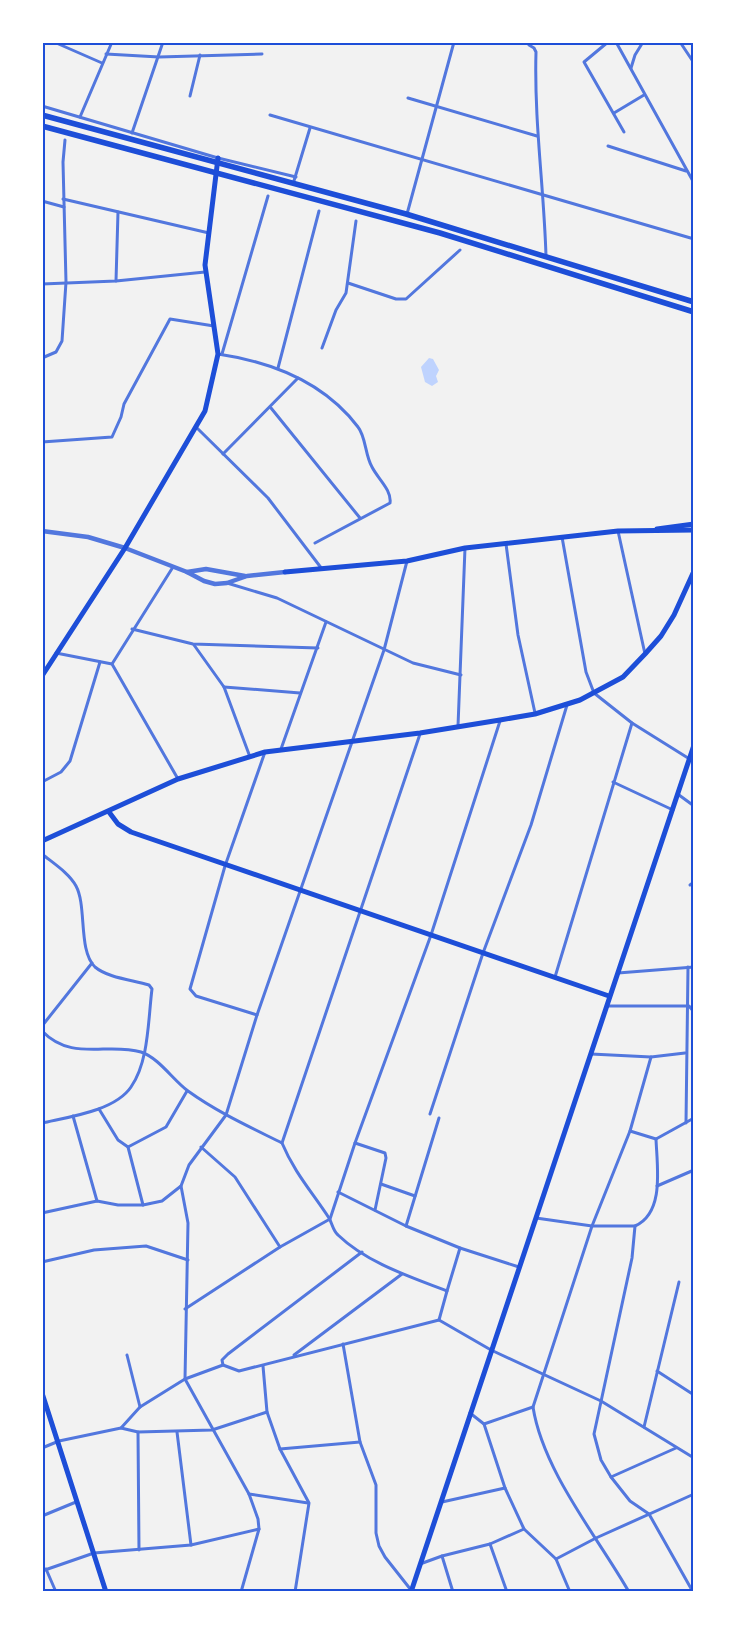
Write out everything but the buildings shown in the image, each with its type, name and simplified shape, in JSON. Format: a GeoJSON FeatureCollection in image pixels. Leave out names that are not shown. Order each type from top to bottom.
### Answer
{"type":"FeatureCollection","features":[{"type":"Feature","properties":{"kind":"highway"},"geometry":{"type":"LineString","coordinates":[[42,115],[218,161],[293,184],[406,214],[694,302]]}},
{"type":"Feature","properties":{"kind":"highway"},"geometry":{"type":"LineString","coordinates":[[42,126],[440,234],[694,312]]}},
{"type":"Feature","properties":{"kind":"main road"},"geometry":{"type":"LineString","coordinates":[[42,676],[125,548],[143,514],[197,428],[209,398],[220,354],[205,272],[218,161]]}},
{"type":"Feature","properties":{"kind":"main road"},"geometry":{"type":"LineString","coordinates":[[654,530],[670,526],[694,524]]}},
{"type":"Feature","properties":{"kind":"main road"},"geometry":{"type":"LineString","coordinates":[[285,572],[407,561],[465,548],[618,531],[694,530]]}},
{"type":"Feature","properties":{"kind":"main road"},"geometry":{"type":"LineString","coordinates":[[42,841],[178,779],[265,752],[420,733],[535,714],[594,694],[623,677],[661,636],[674,615],[694,571]]}},
{"type":"Feature","properties":{"kind":"main road"},"geometry":{"type":"LineString","coordinates":[[411,1591],[535,1218],[608,1006],[609,996],[674,810],[688,758],[694,745]]}},
{"type":"Feature","properties":{"kind":"main road"},"geometry":{"type":"LineString","coordinates":[[109,812],[118,824],[131,832],[224,866],[609,996]]}},
{"type":"Feature","properties":{"kind":"main road"},"geometry":{"type":"LineString","coordinates":[[42,1393],[106,1592]]}},
{"type":"Feature","properties":{"kind":"street"},"geometry":{"type":"LineString","coordinates":[[54,42],[102,63]]}},
{"type":"Feature","properties":{"kind":"street"},"geometry":{"type":"LineString","coordinates":[[80,117],[112,42]]}},
{"type":"Feature","properties":{"kind":"street"},"geometry":{"type":"LineString","coordinates":[[132,133],[164,42]]}},
{"type":"Feature","properties":{"kind":"street"},"geometry":{"type":"LineString","coordinates":[[406,214],[454,42]]}},
{"type":"Feature","properties":{"kind":"street"},"geometry":{"type":"LineString","coordinates":[[608,42],[584,62],[624,132]]}},
{"type":"Feature","properties":{"kind":"street"},"geometry":{"type":"LineString","coordinates":[[616,42],[694,183]]}},
{"type":"Feature","properties":{"kind":"street"},"geometry":{"type":"LineString","coordinates":[[630,68],[643,42]]}},
{"type":"Feature","properties":{"kind":"street"},"geometry":{"type":"LineString","coordinates":[[680,42],[694,63]]}},
{"type":"Feature","properties":{"kind":"street"},"geometry":{"type":"LineString","coordinates":[[529,46],[534,48],[536,52],[537,136],[544,194],[546,256]]}},
{"type":"Feature","properties":{"kind":"street"},"geometry":{"type":"LineString","coordinates":[[106,54],[159,57],[262,54]]}},
{"type":"Feature","properties":{"kind":"street"},"geometry":{"type":"LineString","coordinates":[[190,96],[200,55]]}},
{"type":"Feature","properties":{"kind":"street"},"geometry":{"type":"LineString","coordinates":[[614,113],[644,95]]}},
{"type":"Feature","properties":{"kind":"street"},"geometry":{"type":"LineString","coordinates":[[408,98],[537,136]]}},
{"type":"Feature","properties":{"kind":"street"},"geometry":{"type":"LineString","coordinates":[[42,106],[218,161],[296,177]]}},
{"type":"Feature","properties":{"kind":"street"},"geometry":{"type":"LineString","coordinates":[[270,115],[694,239]]}},
{"type":"Feature","properties":{"kind":"street"},"geometry":{"type":"LineString","coordinates":[[293,184],[310,128]]}},
{"type":"Feature","properties":{"kind":"street"},"geometry":{"type":"LineString","coordinates":[[42,358],[56,352],[62,341],[66,282],[62,162],[65,140]]}},
{"type":"Feature","properties":{"kind":"street"},"geometry":{"type":"LineString","coordinates":[[608,146],[687,171]]}},
{"type":"Feature","properties":{"kind":"street"},"geometry":{"type":"LineString","coordinates":[[268,196],[220,354],[278,368],[318,387],[360,428],[371,466],[391,496],[390,504],[315,544]]}},
{"type":"Feature","properties":{"kind":"street"},"geometry":{"type":"LineString","coordinates":[[63,199],[209,233]]}},
{"type":"Feature","properties":{"kind":"street"},"geometry":{"type":"LineString","coordinates":[[42,201],[64,207]]}},
{"type":"Feature","properties":{"kind":"street"},"geometry":{"type":"LineString","coordinates":[[116,281],[118,212]]}},
{"type":"Feature","properties":{"kind":"street"},"geometry":{"type":"LineString","coordinates":[[278,368],[319,212]]}},
{"type":"Feature","properties":{"kind":"street"},"geometry":{"type":"LineString","coordinates":[[322,348],[332,318],[346,294],[356,221]]}},
{"type":"Feature","properties":{"kind":"street"},"geometry":{"type":"LineString","coordinates":[[348,283],[396,299],[406,299],[460,250]]}},
{"type":"Feature","properties":{"kind":"street"},"geometry":{"type":"LineString","coordinates":[[42,284],[116,281],[205,272]]}},
{"type":"Feature","properties":{"kind":"street"},"geometry":{"type":"LineString","coordinates":[[42,442],[112,437],[121,417],[124,404],[170,319],[215,326]]}},
{"type":"Feature","properties":{"kind":"street"},"geometry":{"type":"LineString","coordinates":[[223,454],[298,378]]}},
{"type":"Feature","properties":{"kind":"street"},"geometry":{"type":"LineString","coordinates":[[270,408],[361,518]]}},
{"type":"Feature","properties":{"kind":"street"},"geometry":{"type":"LineString","coordinates":[[197,428],[268,498],[322,569]]}},
{"type":"Feature","properties":{"kind":"street"},"geometry":{"type":"LineString","coordinates":[[42,531],[88,537],[125,548],[187,572],[204,582],[228,583],[277,598],[413,663],[460,675]]}},
{"type":"Feature","properties":{"kind":"street"},"geometry":{"type":"LineString","coordinates":[[618,531],[645,654]]}},
{"type":"Feature","properties":{"kind":"street"},"geometry":{"type":"LineString","coordinates":[[562,537],[586,672],[594,694],[632,723],[688,758]]}},
{"type":"Feature","properties":{"kind":"street"},"geometry":{"type":"LineString","coordinates":[[506,544],[518,635],[535,714]]}},
{"type":"Feature","properties":{"kind":"street"},"geometry":{"type":"LineString","coordinates":[[458,726],[465,548]]}},
{"type":"Feature","properties":{"kind":"street"},"geometry":{"type":"LineString","coordinates":[[42,1212],[97,1201],[118,1205],[143,1205],[162,1201],[181,1186],[189,1165],[226,1115],[257,1015],[350,742],[384,650],[407,561]]}},
{"type":"Feature","properties":{"kind":"street"},"geometry":{"type":"LineString","coordinates":[[112,664],[132,629],[173,567]]}},
{"type":"Feature","properties":{"kind":"street"},"geometry":{"type":"LineString","coordinates":[[187,572],[206,569],[247,576]]}},
{"type":"Feature","properties":{"kind":"street"},"geometry":{"type":"LineString","coordinates":[[228,583],[247,576],[285,572]]}},
{"type":"Feature","properties":{"kind":"street"},"geometry":{"type":"LineString","coordinates":[[281,749],[326,622]]}},
{"type":"Feature","properties":{"kind":"street"},"geometry":{"type":"LineString","coordinates":[[132,629],[194,644],[318,648]]}},
{"type":"Feature","properties":{"kind":"street"},"geometry":{"type":"LineString","coordinates":[[194,644],[224,687],[250,757]]}},
{"type":"Feature","properties":{"kind":"street"},"geometry":{"type":"LineString","coordinates":[[56,653],[112,664]]}},
{"type":"Feature","properties":{"kind":"street"},"geometry":{"type":"LineString","coordinates":[[42,782],[61,772],[70,762],[100,662]]}},
{"type":"Feature","properties":{"kind":"street"},"geometry":{"type":"LineString","coordinates":[[112,664],[178,779]]}},
{"type":"Feature","properties":{"kind":"street"},"geometry":{"type":"LineString","coordinates":[[224,687],[300,693]]}},
{"type":"Feature","properties":{"kind":"street"},"geometry":{"type":"LineString","coordinates":[[430,1114],[483,953],[531,825],[567,704]]}},
{"type":"Feature","properties":{"kind":"street"},"geometry":{"type":"LineString","coordinates":[[185,1309],[280,1247],[330,1219],[355,1143],[431,935],[500,720]]}},
{"type":"Feature","properties":{"kind":"street"},"geometry":{"type":"LineString","coordinates":[[555,977],[632,723]]}},
{"type":"Feature","properties":{"kind":"street"},"geometry":{"type":"LineString","coordinates":[[420,733],[282,1143],[291,1166],[330,1219],[336,1234],[362,1252],[402,1274],[447,1291]]}},
{"type":"Feature","properties":{"kind":"street"},"geometry":{"type":"LineString","coordinates":[[257,1015],[196,996],[190,989],[224,866],[265,752]]}},
{"type":"Feature","properties":{"kind":"street"},"geometry":{"type":"LineString","coordinates":[[613,782],[674,810]]}},
{"type":"Feature","properties":{"kind":"street"},"geometry":{"type":"LineString","coordinates":[[678,795],[694,806]]}},
{"type":"Feature","properties":{"kind":"street"},"geometry":{"type":"LineString","coordinates":[[42,854],[72,880],[78,890],[88,953],[92,963],[100,971],[151,987],[144,1053],[130,1089],[123,1096],[98,1109],[42,1123]]}},
{"type":"Feature","properties":{"kind":"street"},"geometry":{"type":"LineString","coordinates":[[42,1026],[92,963]]}},
{"type":"Feature","properties":{"kind":"street"},"geometry":{"type":"LineString","coordinates":[[686,1123],[685,1054],[689,1006],[688,967]]}},
{"type":"Feature","properties":{"kind":"street"},"geometry":{"type":"LineString","coordinates":[[617,973],[694,967]]}},
{"type":"Feature","properties":{"kind":"street"},"geometry":{"type":"LineString","coordinates":[[608,1006],[689,1006]]}},
{"type":"Feature","properties":{"kind":"street"},"geometry":{"type":"LineString","coordinates":[[689,1006],[694,1012]]}},
{"type":"Feature","properties":{"kind":"street"},"geometry":{"type":"LineString","coordinates":[[42,1032],[49,1038],[76,1049],[133,1050],[144,1053],[187,1090],[226,1115],[282,1143]]}},
{"type":"Feature","properties":{"kind":"street"},"geometry":{"type":"LineString","coordinates":[[42,1039],[49,1038]]}},
{"type":"Feature","properties":{"kind":"street"},"geometry":{"type":"LineString","coordinates":[[591,1054],[651,1057],[685,1054]]}},
{"type":"Feature","properties":{"kind":"street"},"geometry":{"type":"LineString","coordinates":[[628,1592],[566,1489],[536,1424],[533,1407],[592,1226],[630,1131],[651,1057]]}},
{"type":"Feature","properties":{"kind":"street"},"geometry":{"type":"LineString","coordinates":[[128,1147],[166,1127],[187,1090]]}},
{"type":"Feature","properties":{"kind":"street"},"geometry":{"type":"LineString","coordinates":[[98,1109],[118,1140],[128,1147],[143,1205]]}},
{"type":"Feature","properties":{"kind":"street"},"geometry":{"type":"LineString","coordinates":[[73,1116],[97,1201]]}},
{"type":"Feature","properties":{"kind":"street"},"geometry":{"type":"LineString","coordinates":[[406,1226],[439,1118]]}},
{"type":"Feature","properties":{"kind":"street"},"geometry":{"type":"LineString","coordinates":[[630,1131],[656,1139],[694,1118]]}},
{"type":"Feature","properties":{"kind":"street"},"geometry":{"type":"LineString","coordinates":[[535,1218],[592,1226],[635,1226],[649,1217],[657,1186],[656,1139]]}},
{"type":"Feature","properties":{"kind":"street"},"geometry":{"type":"LineString","coordinates":[[355,1143],[385,1153],[386,1158],[375,1210]]}},
{"type":"Feature","properties":{"kind":"street"},"geometry":{"type":"LineString","coordinates":[[201,1147],[235,1177],[280,1247]]}},
{"type":"Feature","properties":{"kind":"street"},"geometry":{"type":"LineString","coordinates":[[657,1186],[694,1170]]}},
{"type":"Feature","properties":{"kind":"street"},"geometry":{"type":"LineString","coordinates":[[381,1184],[415,1196]]}},
{"type":"Feature","properties":{"kind":"street"},"geometry":{"type":"LineString","coordinates":[[181,1186],[188,1223],[185,1379],[249,1494],[258,1519],[258,1529],[241,1592]]}},
{"type":"Feature","properties":{"kind":"street"},"geometry":{"type":"LineString","coordinates":[[338,1192],[406,1226],[460,1248],[520,1267]]}},
{"type":"Feature","properties":{"kind":"street"},"geometry":{"type":"LineString","coordinates":[[635,1226],[632,1258],[594,1434],[602,1460],[611,1477],[630,1501],[649,1514],[693,1592]]}},
{"type":"Feature","properties":{"kind":"street"},"geometry":{"type":"LineString","coordinates":[[42,1262],[94,1250],[146,1246],[188,1260]]}},
{"type":"Feature","properties":{"kind":"street"},"geometry":{"type":"LineString","coordinates":[[438,1320],[460,1248]]}},
{"type":"Feature","properties":{"kind":"street"},"geometry":{"type":"LineString","coordinates":[[223,1365],[222,1360],[228,1354],[362,1252]]}},
{"type":"Feature","properties":{"kind":"street"},"geometry":{"type":"LineString","coordinates":[[291,1357],[402,1274]]}},
{"type":"Feature","properties":{"kind":"street"},"geometry":{"type":"LineString","coordinates":[[644,1427],[679,1282]]}},
{"type":"Feature","properties":{"kind":"street"},"geometry":{"type":"LineString","coordinates":[[121,1428],[140,1407],[185,1379],[223,1365],[240,1371],[438,1320],[491,1350],[601,1401],[694,1458]]}},
{"type":"Feature","properties":{"kind":"street"},"geometry":{"type":"LineString","coordinates":[[343,1344],[360,1442],[376,1485],[376,1533],[379,1546],[411,1591]]}},
{"type":"Feature","properties":{"kind":"street"},"geometry":{"type":"LineString","coordinates":[[127,1356],[140,1407]]}},
{"type":"Feature","properties":{"kind":"street"},"geometry":{"type":"LineString","coordinates":[[263,1366],[267,1412],[280,1449],[309,1503],[295,1592]]}},
{"type":"Feature","properties":{"kind":"street"},"geometry":{"type":"LineString","coordinates":[[658,1371],[694,1395]]}},
{"type":"Feature","properties":{"kind":"street"},"geometry":{"type":"LineString","coordinates":[[484,1424],[533,1407]]}},
{"type":"Feature","properties":{"kind":"street"},"geometry":{"type":"LineString","coordinates":[[42,1448],[59,1441],[121,1428],[138,1432],[212,1430],[267,1412]]}},
{"type":"Feature","properties":{"kind":"street"},"geometry":{"type":"LineString","coordinates":[[470,1414],[484,1424],[505,1488],[524,1529],[556,1559],[570,1592]]}},
{"type":"Feature","properties":{"kind":"street"},"geometry":{"type":"LineString","coordinates":[[138,1432],[139,1550]]}},
{"type":"Feature","properties":{"kind":"street"},"geometry":{"type":"LineString","coordinates":[[177,1432],[191,1545]]}},
{"type":"Feature","properties":{"kind":"street"},"geometry":{"type":"LineString","coordinates":[[280,1449],[360,1442]]}},
{"type":"Feature","properties":{"kind":"street"},"geometry":{"type":"LineString","coordinates":[[611,1477],[676,1448]]}},
{"type":"Feature","properties":{"kind":"street"},"geometry":{"type":"LineString","coordinates":[[442,1502],[505,1488]]}},
{"type":"Feature","properties":{"kind":"street"},"geometry":{"type":"LineString","coordinates":[[249,1494],[309,1503]]}},
{"type":"Feature","properties":{"kind":"street"},"geometry":{"type":"LineString","coordinates":[[556,1559],[596,1538],[694,1494]]}},
{"type":"Feature","properties":{"kind":"street"},"geometry":{"type":"LineString","coordinates":[[42,1516],[77,1502]]}},
{"type":"Feature","properties":{"kind":"street"},"geometry":{"type":"LineString","coordinates":[[56,1592],[44,1570],[94,1553],[191,1545],[258,1529]]}},
{"type":"Feature","properties":{"kind":"street"},"geometry":{"type":"LineString","coordinates":[[420,1565],[442,1556],[490,1544],[524,1529]]}},
{"type":"Feature","properties":{"kind":"street"},"geometry":{"type":"LineString","coordinates":[[490,1544],[507,1592]]}},
{"type":"Feature","properties":{"kind":"street"},"geometry":{"type":"LineString","coordinates":[[442,1556],[453,1592]]}},
{"type":"Feature","properties":{"kind":"water"},"geometry":{"type":"Polygon","coordinates":[[[429,358],[433,359],[439,370],[436,376],[438,382],[432,386],[425,382],[421,367],[429,358]]]}}]}
